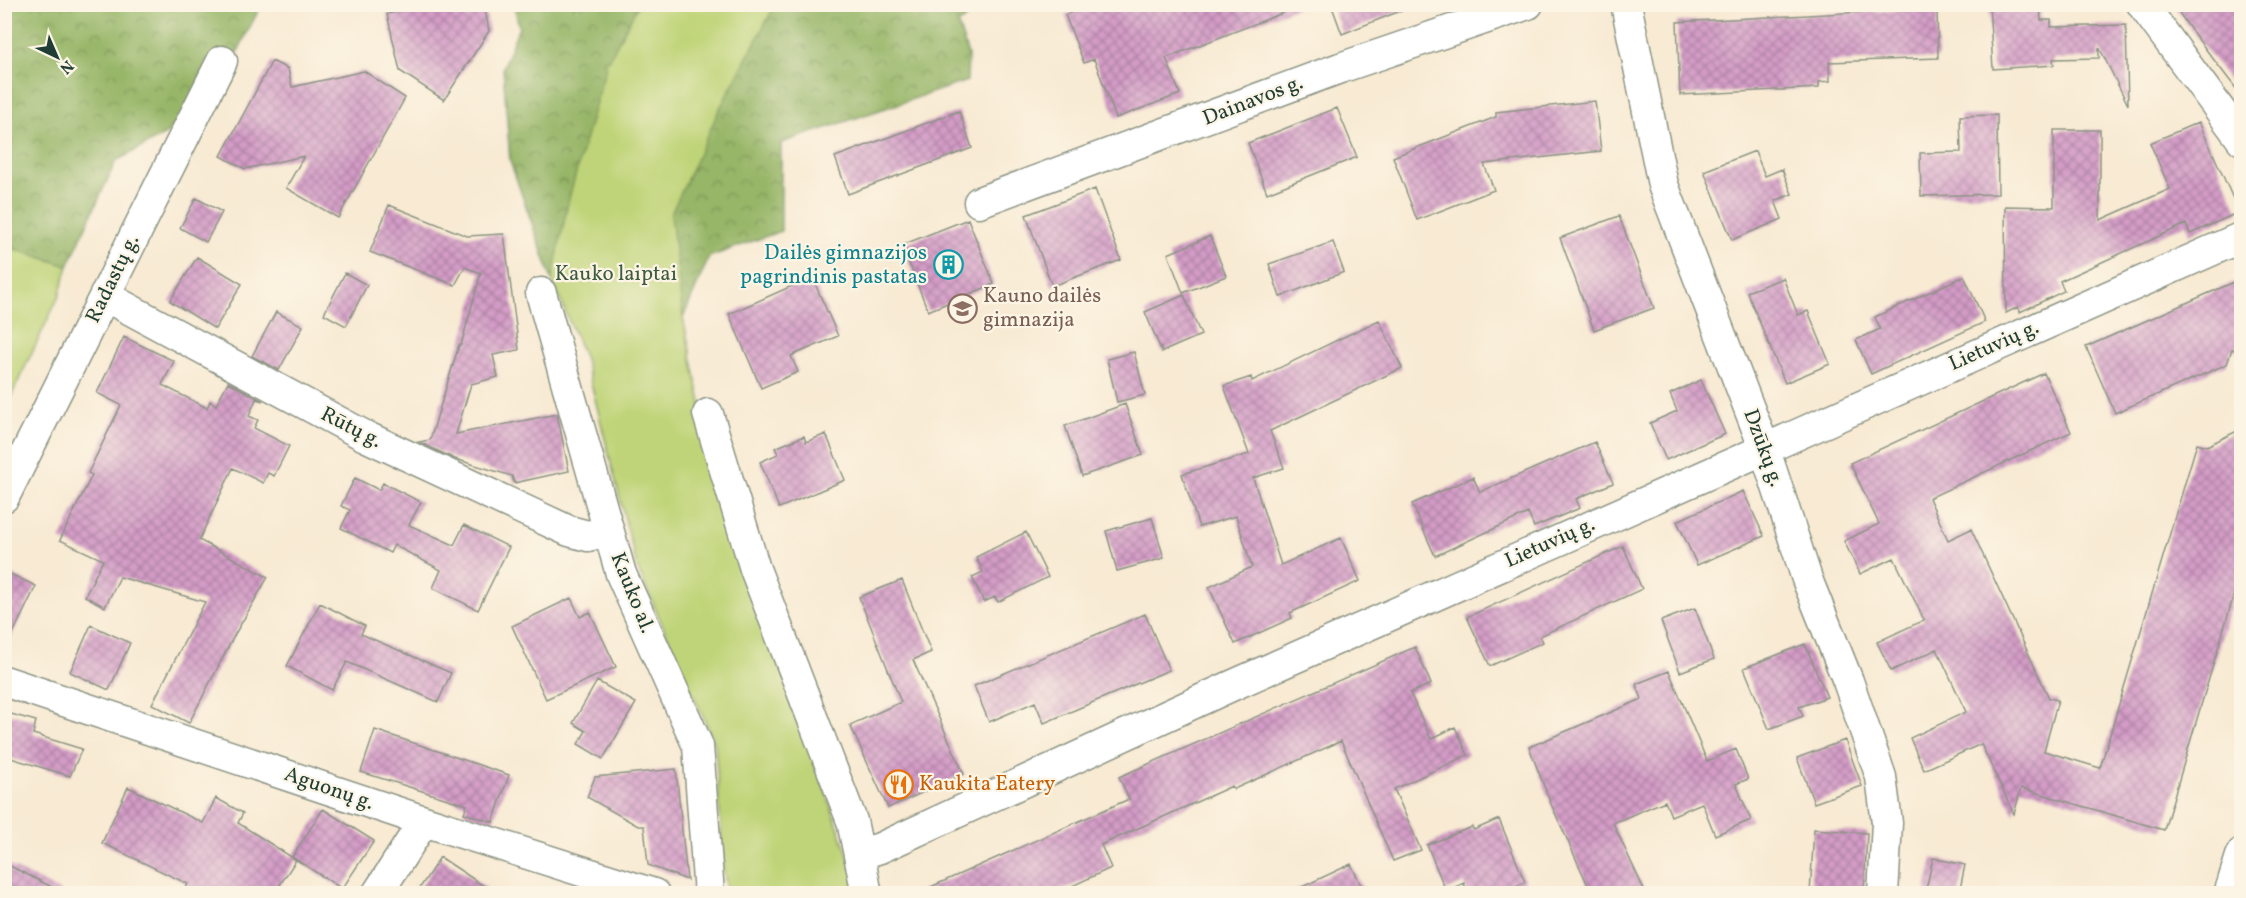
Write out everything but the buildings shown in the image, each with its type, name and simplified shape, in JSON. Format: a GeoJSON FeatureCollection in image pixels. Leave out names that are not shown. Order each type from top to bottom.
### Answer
{"type":"FeatureCollection","features":[{"type":"Feature","properties":{"kind":"street","name":"Dainavos g."},"geometry":{"type":"LineString","coordinates":[[979,202],[1340,68],[1528,4]]}},
{"type":"Feature","properties":{"kind":"street","name":"Dzūkų g."},"geometry":{"type":"LineString","coordinates":[[1626,4],[1663,185],[1764,447],[1807,579],[1848,681],[1881,777],[1887,823],[1883,894]]}},
{"type":"Feature","properties":{"kind":"street"},"geometry":{"type":"LineString","coordinates":[[2142,4],[2241,140]]}},
{"type":"Feature","properties":{"kind":"street","name":"Radastų g."},"geometry":{"type":"LineString","coordinates":[[4,497],[222,61]]}},
{"type":"Feature","properties":{"kind":"street","name":"Lietuvių g."},"geometry":{"type":"LineString","coordinates":[[861,854],[880,848],[1083,752],[1764,447],[2241,237]]}},
{"type":"Feature","properties":{"kind":"street","name":"Kauko al."},"geometry":{"type":"LineString","coordinates":[[541,292],[621,574],[698,746],[709,894]]}},
{"type":"Feature","properties":{"kind":"street","name":"Rūtų g."},"geometry":{"type":"LineString","coordinates":[[105,296],[365,436],[569,531],[588,536],[607,531]]}},
{"type":"Feature","properties":{"kind":"street"},"geometry":{"type":"LineString","coordinates":[[708,414],[755,569],[852,821],[861,854],[867,894]]}},
{"type":"Feature","properties":{"kind":"street","name":"Aguonų g."},"geometry":{"type":"LineString","coordinates":[[4,681],[424,821],[654,894]]}},
{"type":"Feature","properties":{"kind":"street"},"geometry":{"type":"LineString","coordinates":[[377,894],[424,821]]}},
{"type":"Feature","properties":{"kind":"street"},"geometry":{"type":"LineString","coordinates":[[2229,894],[2241,853]]}},
{"type":"Feature","properties":{"kind":"green space"},"geometry":{"type":"Polygon","coordinates":[[[5,5],[261,5],[208,111],[116,161],[68,266],[5,246],[5,5]]]}},
{"type":"Feature","properties":{"kind":"green space"},"geometry":{"type":"Polygon","coordinates":[[[514,5],[984,5],[958,24],[968,55],[967,81],[781,143],[781,231],[709,257],[683,318],[583,282],[552,280],[510,161],[503,67],[519,27],[514,5]]]}},
{"type":"Feature","properties":{"kind":"green space","name":"Kauko laiptai"},"geometry":{"type":"Polygon","coordinates":[[[638,5],[775,5],[720,108],[671,214],[683,318],[721,497],[853,869],[857,893],[728,893],[724,873],[715,744],[637,567],[585,359],[552,280],[569,198],[607,63],[638,5]]]}},
{"type":"Feature","properties":{"kind":"green space"},"geometry":{"type":"Polygon","coordinates":[[[5,246],[68,266],[59,296],[5,409],[5,246]]]}},
{"type":"Feature","properties":{"kind":"place","name":"Dailės gimnazijos pagrindinis pastatas"},"geometry":{"type":"Point","coordinates":[948,265]}},
{"type":"Feature","properties":{"kind":"place","name":"Kauno dailės gimnazija"},"geometry":{"type":"Point","coordinates":[962,308]}},
{"type":"Feature","properties":{"kind":"place","name":"Kaukita Eatery"},"geometry":{"type":"Point","coordinates":[898,784]}}]}
